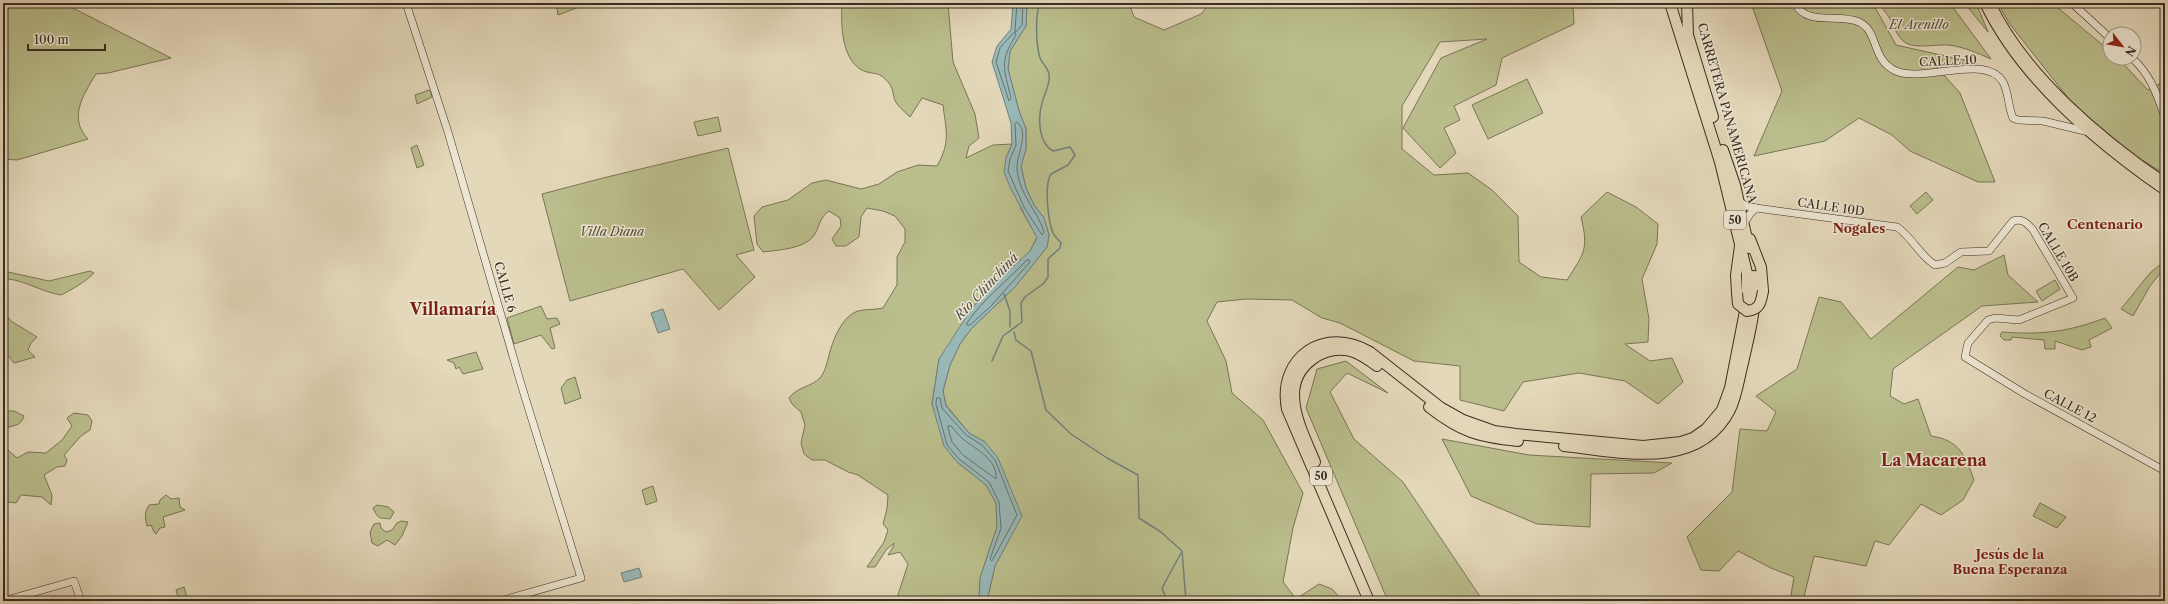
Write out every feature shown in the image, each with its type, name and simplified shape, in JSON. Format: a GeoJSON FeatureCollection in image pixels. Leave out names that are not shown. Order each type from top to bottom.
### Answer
{"type":"FeatureCollection","features":[{"type":"Feature","properties":{"kind":"highway","name":"CARRETERA PANAMERICANA"},"geometry":{"type":"LineString","coordinates":[[1369,601],[1287,409],[1285,389],[1290,372],[1303,355],[1318,345],[1334,342],[1351,343],[1370,352],[1440,407],[1467,421],[1494,430],[1516,434],[1643,446],[1681,442],[1701,434],[1722,410],[1730,388],[1744,322],[1748,282],[1741,240],[1720,162],[1670,3]]}},
{"type":"Feature","properties":{"kind":"highway","name":"CARRETERA PANAMERICANA"},"geometry":{"type":"LineString","coordinates":[[1376,601],[1351,550],[1295,408],[1294,396],[1296,380],[1308,363],[1315,357],[1331,351],[1355,353],[1374,364],[1452,424],[1484,437],[1647,454],[1685,449],[1706,439],[1717,428],[1726,415],[1735,397],[1752,324],[1755,292],[1745,226],[1739,201],[1688,35],[1686,3]]}},
{"type":"Feature","properties":{"kind":"highway"},"geometry":{"type":"LineString","coordinates":[[1741,240],[1738,257],[1738,304],[1742,309],[1753,311],[1761,303],[1762,291],[1760,267],[1745,226]]}},
{"type":"Feature","properties":{"kind":"main road"},"geometry":{"type":"LineString","coordinates":[[1984,3],[1996,29],[2059,104],[2088,132],[2121,159],[2165,191]]}},
{"type":"Feature","properties":{"kind":"main road"},"geometry":{"type":"LineString","coordinates":[[1991,3],[2001,24],[2048,84],[2103,135],[2165,182]]}},
{"type":"Feature","properties":{"kind":"street","name":"CALLE 6"},"geometry":{"type":"LineString","coordinates":[[406,3],[448,132],[521,384],[581,578],[500,601]]}},
{"type":"Feature","properties":{"kind":"street","name":"CALLE 10"},"geometry":{"type":"LineString","coordinates":[[1795,3],[1804,14],[1817,18],[1852,20],[1860,22],[1871,34],[1875,48],[1881,60],[1897,72],[1915,74],[1972,69],[1989,71],[1998,76],[2004,84],[2013,118],[2024,121],[2043,121],[2103,135]]}},
{"type":"Feature","properties":{"kind":"street"},"geometry":{"type":"LineString","coordinates":[[2072,3],[2102,31]]}},
{"type":"Feature","properties":{"kind":"street"},"geometry":{"type":"LineString","coordinates":[[2141,66],[2154,84],[2165,117]]}},
{"type":"Feature","properties":{"kind":"street","name":"CALLE 10D"},"geometry":{"type":"LineString","coordinates":[[1739,201],[1746,206],[1756,208],[1897,227],[1904,232],[1925,257],[1935,265],[1945,263],[1961,252],[1989,251],[2012,221],[2021,220]]}},
{"type":"Feature","properties":{"kind":"street"},"geometry":{"type":"LineString","coordinates":[[1745,226],[1750,214],[1756,208]]}},
{"type":"Feature","properties":{"kind":"street","name":"CALLE 10B"},"geometry":{"type":"LineString","coordinates":[[1966,359],[1966,348],[1979,329],[1992,319],[2019,320],[2073,298],[2033,230],[2021,220]]}},
{"type":"Feature","properties":{"kind":"street","name":"CALLE 12"},"geometry":{"type":"LineString","coordinates":[[1966,359],[2025,394],[2165,471]]}},
{"type":"Feature","properties":{"kind":"street"},"geometry":{"type":"LineString","coordinates":[[3,601],[74,581],[81,601]]}},
{"type":"Feature","properties":{"kind":"green space"},"geometry":{"type":"Polygon","coordinates":[[[3,3],[63,3],[171,58],[108,73],[96,74],[82,98],[78,115],[82,131],[88,139],[17,160],[3,159],[3,3]]]}},
{"type":"Feature","properties":{"kind":"green space"},"geometry":{"type":"Polygon","coordinates":[[[556,3],[579,3],[582,6],[558,15],[556,3]]]}},
{"type":"Feature","properties":{"kind":"green space"},"geometry":{"type":"Polygon","coordinates":[[[842,3],[948,3],[953,62],[975,114],[979,138],[969,146],[966,158],[993,145],[1012,144],[1006,158],[1021,209],[1037,237],[1030,251],[939,359],[932,404],[957,462],[986,485],[996,503],[997,527],[980,578],[979,601],[896,601],[908,564],[900,552],[888,555],[894,543],[886,550],[875,567],[867,567],[884,542],[888,530],[883,524],[887,509],[888,495],[858,475],[848,472],[825,460],[812,460],[804,454],[801,443],[805,425],[801,412],[792,404],[789,398],[792,394],[816,381],[822,376],[839,329],[847,318],[858,311],[883,308],[897,285],[897,257],[905,242],[905,229],[895,216],[883,211],[867,208],[861,217],[859,237],[846,246],[836,246],[832,239],[841,226],[840,218],[829,211],[822,219],[815,234],[805,243],[791,248],[763,252],[757,244],[754,216],[762,207],[788,200],[812,183],[826,180],[861,189],[879,184],[897,172],[918,165],[937,166],[946,143],[943,105],[922,98],[910,117],[897,104],[892,88],[881,75],[863,71],[854,63],[846,48],[842,30],[842,3]]]}},
{"type":"Feature","properties":{"kind":"green space"},"geometry":{"type":"Polygon","coordinates":[[[1027,3],[1129,3],[1134,17],[1164,30],[1201,14],[1210,3],[1422,3],[1426,7],[1461,8],[1470,3],[1577,3],[1573,5],[1574,24],[1502,58],[1496,85],[1454,106],[1460,120],[1444,128],[1456,153],[1440,168],[1403,128],[1441,58],[1487,39],[1440,42],[1402,106],[1402,149],[1434,175],[1468,173],[1492,190],[1518,216],[1519,262],[1541,277],[1567,280],[1581,257],[1585,244],[1581,217],[1607,192],[1636,207],[1658,224],[1657,244],[1642,279],[1649,319],[1648,342],[1625,344],[1650,361],[1672,358],[1683,382],[1658,404],[1625,381],[1579,373],[1523,382],[1504,411],[1460,400],[1460,366],[1414,361],[1340,323],[1322,318],[1292,300],[1246,299],[1217,302],[1207,321],[1226,361],[1232,393],[1263,420],[1303,493],[1293,528],[1283,582],[1296,599],[1319,584],[1332,589],[1343,601],[987,601],[995,566],[1007,542],[985,442],[969,433],[946,405],[943,391],[950,365],[960,344],[971,329],[1015,287],[1047,247],[1049,235],[1044,218],[1034,205],[1026,188],[1021,166],[1026,149],[1026,129],[1019,111],[1008,69],[1010,51],[1026,26],[1027,3]]]}},
{"type":"Feature","properties":{"kind":"green space"},"geometry":{"type":"Polygon","coordinates":[[[1751,3],[1869,3],[1876,9],[1896,45],[1977,63],[1935,65],[1960,93],[1995,182],[1978,182],[1910,151],[1892,135],[1859,118],[1825,141],[1754,156],[1782,91],[1751,3]]]}},
{"type":"Feature","properties":{"kind":"green space","name":"El Arenillo"},"geometry":{"type":"Polygon","coordinates":[[[1877,3],[1947,3],[1955,10],[1991,59],[1970,50],[1955,46],[1910,45],[1900,38],[1888,15],[1877,3]]]}},
{"type":"Feature","properties":{"kind":"green space"},"geometry":{"type":"Polygon","coordinates":[[[1964,3],[1976,3],[1988,32],[1966,5],[1964,3]]]}},
{"type":"Feature","properties":{"kind":"green space"},"geometry":{"type":"Polygon","coordinates":[[[1998,3],[2052,3],[2102,44],[2102,66],[2126,66],[2148,90],[2165,81],[2165,174],[2130,153],[2076,108],[2009,23],[1998,3]]]}},
{"type":"Feature","properties":{"kind":"green space"},"geometry":{"type":"Polygon","coordinates":[[[1527,79],[1543,113],[1488,139],[1472,105],[1527,79]]]}},
{"type":"Feature","properties":{"kind":"green space"},"geometry":{"type":"Polygon","coordinates":[[[429,90],[432,97],[417,104],[415,95],[429,90]]]}},
{"type":"Feature","properties":{"kind":"green space"},"geometry":{"type":"Polygon","coordinates":[[[718,117],[721,131],[698,136],[694,122],[718,117]]]}},
{"type":"Feature","properties":{"kind":"green space"},"geometry":{"type":"Polygon","coordinates":[[[417,145],[424,165],[417,168],[411,148],[417,145]]]}},
{"type":"Feature","properties":{"kind":"green space","name":"Villa Diana"},"geometry":{"type":"Polygon","coordinates":[[[728,148],[754,250],[736,255],[755,277],[719,310],[683,269],[570,301],[542,194],[728,148]]]}},
{"type":"Feature","properties":{"kind":"green space"},"geometry":{"type":"Polygon","coordinates":[[[1926,192],[1933,200],[1917,214],[1910,206],[1926,192]]]}},
{"type":"Feature","properties":{"kind":"green space"},"geometry":{"type":"Polygon","coordinates":[[[2004,255],[2008,275],[2038,302],[1982,306],[1893,369],[1890,396],[1904,404],[1918,399],[1931,436],[1941,438],[1955,445],[1964,456],[1974,480],[1963,500],[1941,515],[1921,504],[1889,545],[1875,541],[1866,566],[1814,556],[1803,601],[1790,601],[1794,577],[1771,568],[1738,551],[1719,571],[1701,570],[1687,537],[1732,492],[1740,429],[1767,431],[1776,412],[1756,396],[1797,369],[1819,297],[1841,302],[1871,339],[1958,267],[1974,270],[2004,255]]]}},
{"type":"Feature","properties":{"kind":"green space"},"geometry":{"type":"Polygon","coordinates":[[[2165,261],[2165,267],[2150,286],[2133,316],[2121,309],[2150,273],[2165,261]]]}},
{"type":"Feature","properties":{"kind":"green space"},"geometry":{"type":"Polygon","coordinates":[[[90,271],[94,273],[79,285],[61,295],[54,294],[16,280],[3,279],[3,272],[49,281],[90,271]]]}},
{"type":"Feature","properties":{"kind":"green space"},"geometry":{"type":"Polygon","coordinates":[[[2055,280],[2060,289],[2042,301],[2036,291],[2055,280]]]}},
{"type":"Feature","properties":{"kind":"green space"},"geometry":{"type":"Polygon","coordinates":[[[541,306],[547,319],[557,318],[560,324],[550,328],[555,348],[552,349],[541,335],[514,344],[507,318],[541,306]]]}},
{"type":"Feature","properties":{"kind":"green space"},"geometry":{"type":"Polygon","coordinates":[[[3,311],[11,321],[37,337],[31,343],[28,350],[35,357],[14,363],[3,349],[3,311]]]}},
{"type":"Feature","properties":{"kind":"green space"},"geometry":{"type":"Polygon","coordinates":[[[2105,318],[2112,328],[2089,340],[2091,347],[2082,350],[2055,341],[2055,349],[2045,349],[2044,340],[2012,337],[2011,340],[2004,340],[2000,336],[2002,332],[2042,333],[2079,327],[2105,318]]]}},
{"type":"Feature","properties":{"kind":"green space"},"geometry":{"type":"Polygon","coordinates":[[[476,352],[483,369],[463,374],[459,367],[456,369],[454,363],[447,360],[476,352]]]}},
{"type":"Feature","properties":{"kind":"green space"},"geometry":{"type":"Polygon","coordinates":[[[1346,361],[1388,393],[1347,373],[1330,392],[1354,439],[1403,482],[1483,601],[1388,601],[1306,408],[1317,369],[1346,361]]]}},
{"type":"Feature","properties":{"kind":"green space"},"geometry":{"type":"Polygon","coordinates":[[[575,377],[581,398],[565,404],[561,388],[567,380],[575,377]]]}},
{"type":"Feature","properties":{"kind":"green space"},"geometry":{"type":"Polygon","coordinates":[[[3,411],[14,411],[24,416],[23,420],[16,425],[3,429],[3,411]]]}},
{"type":"Feature","properties":{"kind":"green space"},"geometry":{"type":"Polygon","coordinates":[[[74,413],[88,415],[92,421],[90,430],[81,436],[64,455],[67,460],[65,466],[57,467],[44,475],[52,495],[51,505],[42,497],[21,495],[16,503],[9,502],[3,505],[3,451],[8,450],[17,458],[28,452],[46,453],[62,440],[72,426],[67,418],[74,413]]]}},
{"type":"Feature","properties":{"kind":"green space"},"geometry":{"type":"Polygon","coordinates":[[[1442,439],[1529,455],[1672,463],[1654,473],[1591,474],[1590,527],[1537,524],[1471,496],[1442,439]]]}},
{"type":"Feature","properties":{"kind":"green space"},"geometry":{"type":"Polygon","coordinates":[[[653,486],[657,501],[646,505],[642,490],[653,486]]]}},
{"type":"Feature","properties":{"kind":"green space"},"geometry":{"type":"Polygon","coordinates":[[[166,495],[171,499],[179,498],[180,507],[185,510],[163,517],[165,527],[160,528],[156,534],[151,525],[147,526],[145,518],[147,508],[149,505],[159,504],[160,500],[166,495]]]}},
{"type":"Feature","properties":{"kind":"green space"},"geometry":{"type":"Polygon","coordinates":[[[2040,503],[2066,517],[2057,528],[2033,516],[2040,503]]]}},
{"type":"Feature","properties":{"kind":"green space"},"geometry":{"type":"Polygon","coordinates":[[[377,505],[388,507],[394,512],[390,519],[378,517],[373,508],[377,505]]]}},
{"type":"Feature","properties":{"kind":"green space"},"geometry":{"type":"Polygon","coordinates":[[[401,521],[408,522],[402,536],[395,545],[387,540],[378,546],[372,543],[370,532],[374,524],[380,523],[381,528],[386,532],[392,530],[397,523],[401,521]]]}},
{"type":"Feature","properties":{"kind":"green space"},"geometry":{"type":"Polygon","coordinates":[[[184,587],[188,601],[179,601],[176,590],[184,587]]]}},
{"type":"Feature","properties":{"kind":"water"},"geometry":{"type":"Polygon","coordinates":[[[1013,3],[1027,3],[1026,26],[1010,51],[1008,69],[1019,111],[1026,129],[1026,149],[1021,167],[1026,188],[1034,205],[1044,218],[1049,235],[1047,247],[1015,287],[971,329],[960,344],[950,365],[943,391],[946,406],[969,433],[985,442],[998,458],[1022,516],[995,566],[987,601],[979,601],[980,578],[997,527],[996,503],[986,485],[957,462],[944,446],[932,404],[939,359],[972,308],[994,284],[1030,251],[1037,238],[1010,187],[1004,172],[1006,158],[1012,144],[1011,123],[992,62],[997,46],[1011,29],[1013,3]]]}},
{"type":"Feature","properties":{"kind":"water"},"geometry":{"type":"Polygon","coordinates":[[[663,309],[670,329],[658,333],[651,313],[663,309]]]}},
{"type":"Feature","properties":{"kind":"water"},"geometry":{"type":"Polygon","coordinates":[[[639,568],[642,577],[624,582],[621,573],[639,568]]]}},
{"type":"Feature","properties":{"kind":"waterway"},"geometry":{"type":"LineString","coordinates":[[992,361],[1003,336],[1022,322],[1021,303],[1025,297],[1044,283],[1048,277],[1048,259],[1060,248],[1061,243],[1053,233],[1051,227],[1047,194],[1049,179],[1051,174],[1068,165],[1075,155],[1070,147],[1053,151],[1044,142],[1040,130],[1041,109],[1049,78],[1049,74],[1040,58],[1038,46],[1037,22],[1040,3]]}},
{"type":"Feature","properties":{"kind":"waterway"},"geometry":{"type":"LineString","coordinates":[[1004,294],[1010,311],[1010,327]]}},
{"type":"Feature","properties":{"kind":"waterway"},"geometry":{"type":"LineString","coordinates":[[1014,332],[1016,340],[1031,351],[1046,410],[1071,434],[1107,458],[1138,475],[1139,518],[1161,532],[1182,551],[1186,601]]}},
{"type":"Feature","properties":{"kind":"waterway"},"geometry":{"type":"LineString","coordinates":[[1167,601],[1162,588],[1181,553]]}},
{"type":"Feature","properties":{"kind":"district","name":"Centenario"},"geometry":{"type":"Point","coordinates":[2105,224]}},
{"type":"Feature","properties":{"kind":"district","name":"Nogales"},"geometry":{"type":"Point","coordinates":[1859,228]}},
{"type":"Feature","properties":{"kind":"district","name":"Villamaría"},"geometry":{"type":"Point","coordinates":[453,309]}},
{"type":"Feature","properties":{"kind":"district","name":"La Macarena"},"geometry":{"type":"Point","coordinates":[1934,460]}},
{"type":"Feature","properties":{"kind":"district","name":"Jesús de la Buena Esperanza"},"geometry":{"type":"Point","coordinates":[2010,562]}},
{"type":"Feature","properties":{"kind":"water label","name":"Río Chinchiná"},"geometry":{"type":"Point","coordinates":[986,286]}}]}
